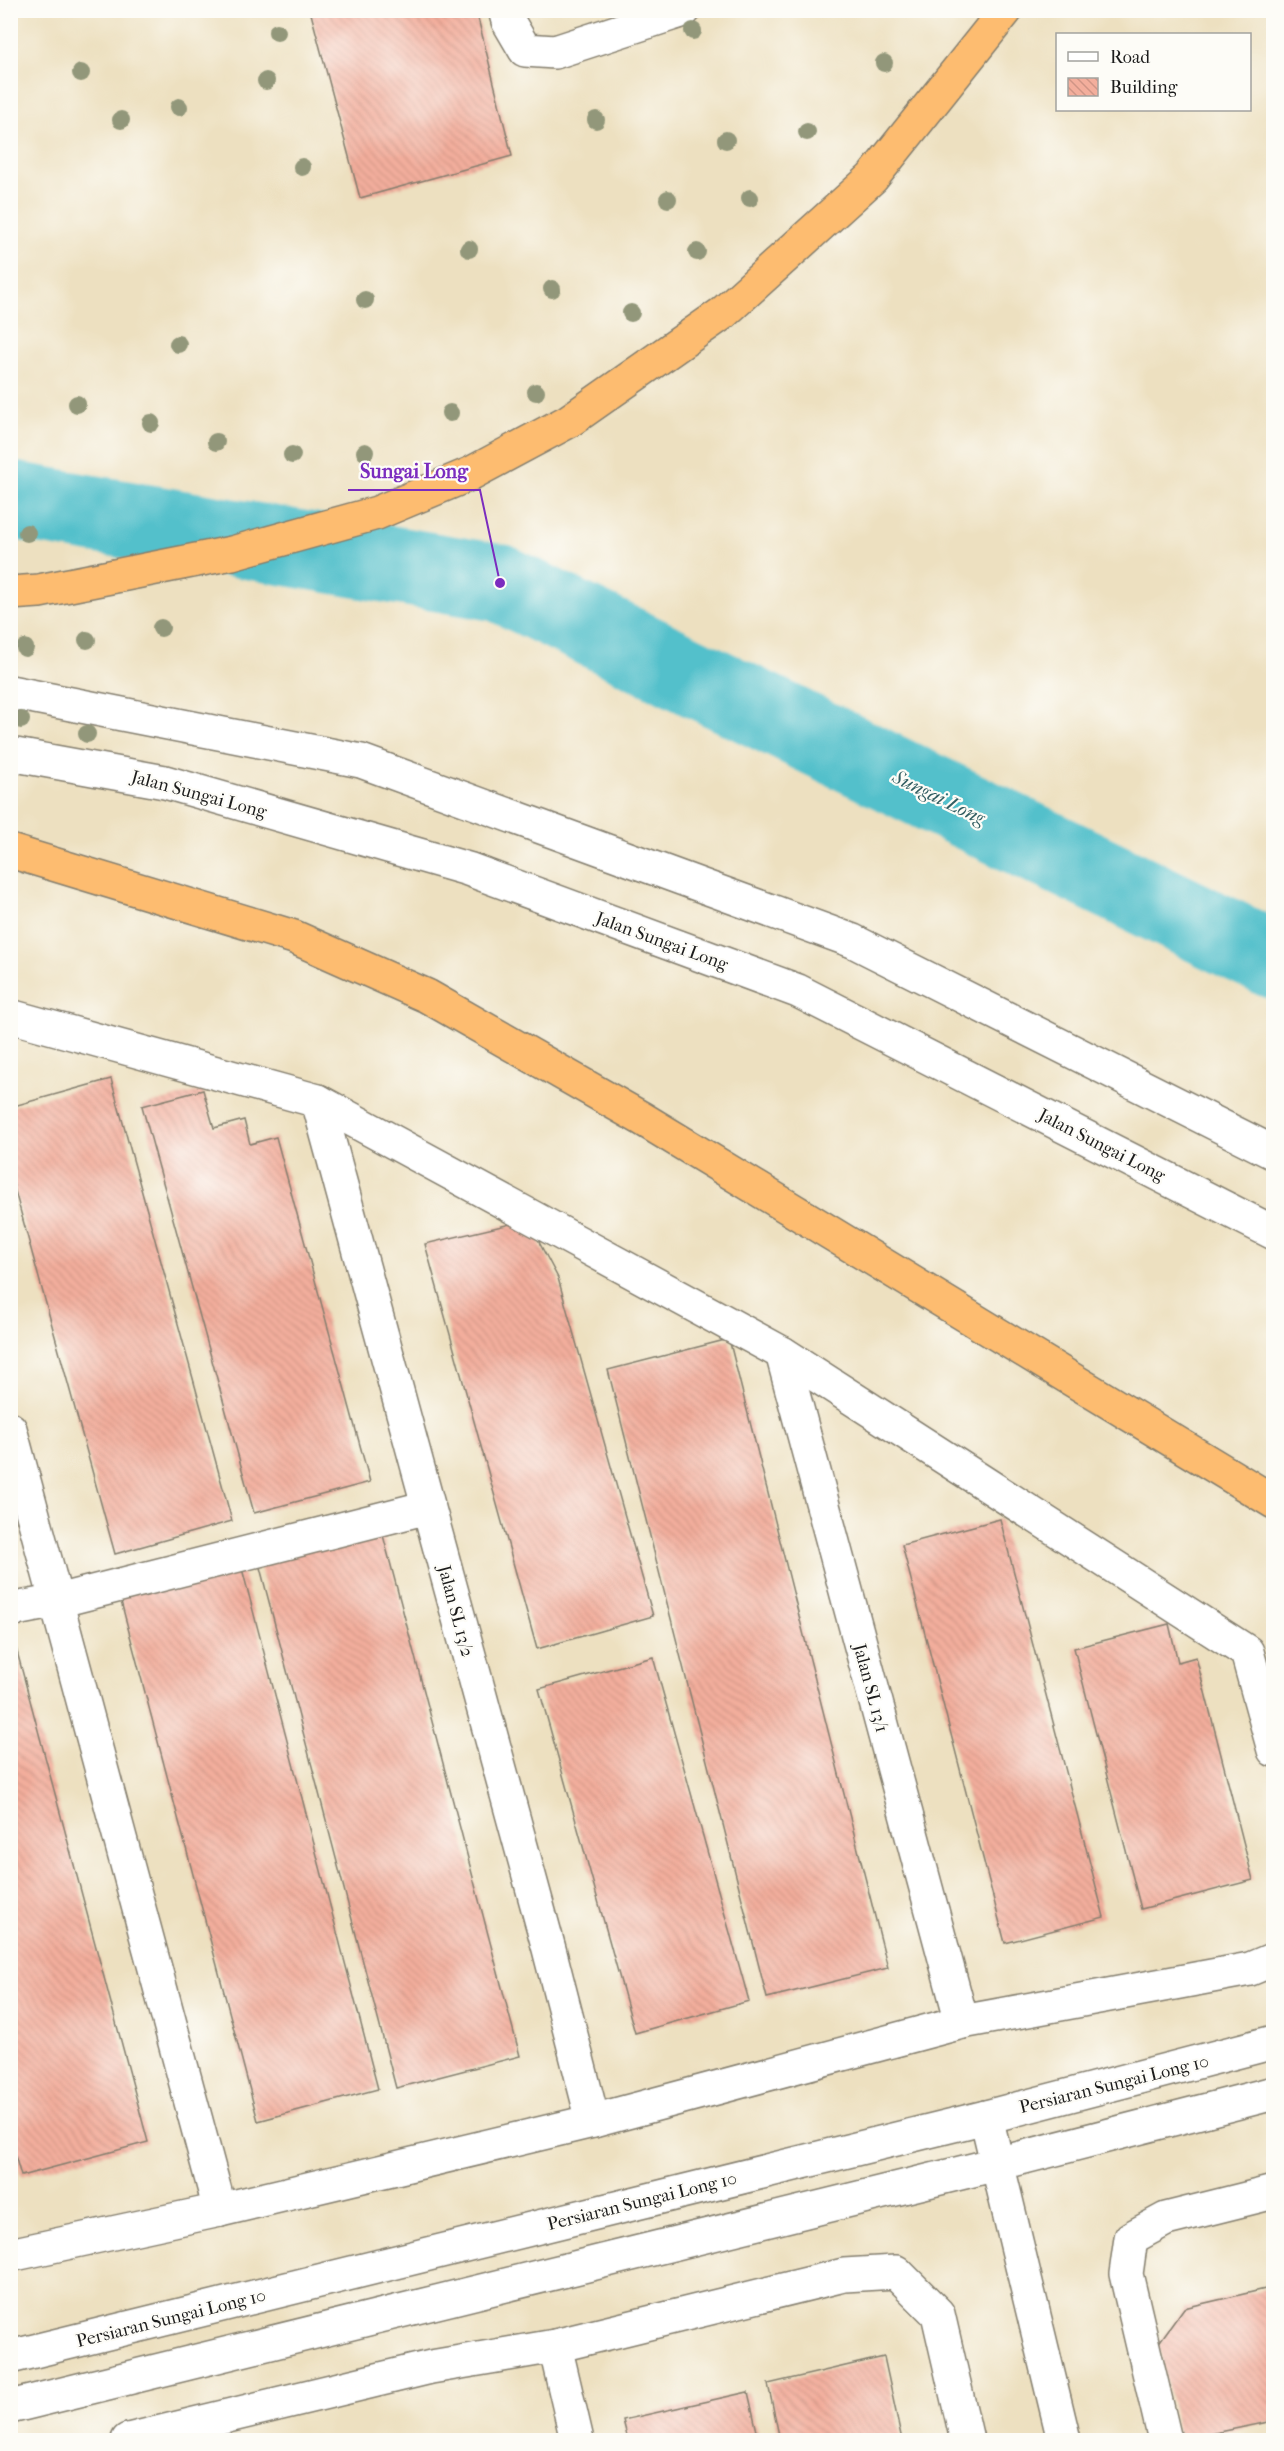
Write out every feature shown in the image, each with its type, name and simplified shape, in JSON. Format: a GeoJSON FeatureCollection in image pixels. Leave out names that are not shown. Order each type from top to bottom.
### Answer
{"type":"FeatureCollection","features":[{"type":"Feature","properties":{"kind":"highway"},"geometry":{"type":"LineString","coordinates":[[10,594],[39,591],[232,553],[377,513],[470,474],[569,421],[723,313],[872,178],[1006,10]]}},
{"type":"Feature","properties":{"kind":"highway"},"geometry":{"type":"LineString","coordinates":[[10,851],[294,937],[427,996],[652,1124],[1274,1502]]}},
{"type":"Feature","properties":{"kind":"street"},"geometry":{"type":"LineString","coordinates":[[505,10],[508,21],[525,50],[555,52],[684,10]]}},
{"type":"Feature","properties":{"kind":"street"},"geometry":{"type":"LineString","coordinates":[[10,692],[373,765],[854,941],[1274,1153]]}},
{"type":"Feature","properties":{"kind":"street","name":"Jalan Sungai Long"},"geometry":{"type":"LineString","coordinates":[[10,754],[165,782],[468,869],[798,991],[1274,1233]]}},
{"type":"Feature","properties":{"kind":"street"},"geometry":{"type":"LineString","coordinates":[[10,1016],[318,1101],[782,1353],[1247,1652],[1274,1750]]}},
{"type":"Feature","properties":{"kind":"street","name":"Jalan SL 13/2"},"geometry":{"type":"LineString","coordinates":[[318,1101],[593,2121]]}},
{"type":"Feature","properties":{"kind":"street","name":"Jalan SL 13/1"},"geometry":{"type":"LineString","coordinates":[[782,1353],[962,2022]]}},
{"type":"Feature","properties":{"kind":"street"},"geometry":{"type":"LineString","coordinates":[[10,1429],[220,2210]]}},
{"type":"Feature","properties":{"kind":"street"},"geometry":{"type":"LineString","coordinates":[[10,1610],[57,1601],[428,1507]]}},
{"type":"Feature","properties":{"kind":"street"},"geometry":{"type":"LineString","coordinates":[[10,2255],[220,2210],[593,2121],[962,2022],[1251,1969],[1274,1959]]}},
{"type":"Feature","properties":{"kind":"street","name":"Persiaran Sungai Long 10"},"geometry":{"type":"LineString","coordinates":[[10,2357],[986,2117],[1274,2042]]}},
{"type":"Feature","properties":{"kind":"street"},"geometry":{"type":"LineString","coordinates":[[10,2407],[997,2164],[1274,2093]]}},
{"type":"Feature","properties":{"kind":"street"},"geometry":{"type":"LineString","coordinates":[[986,2117],[1064,2440]]}},
{"type":"Feature","properties":{"kind":"street"},"geometry":{"type":"LineString","coordinates":[[1165,2440],[1126,2274],[1131,2238],[1166,2219],[1274,2192]]}},
{"type":"Feature","properties":{"kind":"street"},"geometry":{"type":"LineString","coordinates":[[128,2440],[185,2434],[431,2367],[555,2346],[844,2275],[896,2272],[938,2314],[967,2440]]}},
{"type":"Feature","properties":{"kind":"street"},"geometry":{"type":"LineString","coordinates":[[555,2346],[577,2440]]}},
{"type":"Feature","properties":{"kind":"building"},"geometry":{"type":"Polygon","coordinates":[[[310,10],[476,10],[512,156],[360,198],[310,10]]]}},
{"type":"Feature","properties":{"kind":"building"},"geometry":{"type":"Polygon","coordinates":[[[111,1079],[232,1521],[115,1554],[10,1173],[10,1107],[111,1079]]]}},
{"type":"Feature","properties":{"kind":"building"},"geometry":{"type":"Polygon","coordinates":[[[203,1090],[214,1128],[244,1120],[250,1144],[276,1137],[370,1482],[254,1513],[142,1106],[203,1090]]]}},
{"type":"Feature","properties":{"kind":"building"},"geometry":{"type":"Polygon","coordinates":[[[532,1219],[540,1244],[558,1278],[653,1616],[537,1649],[425,1244],[532,1219]]]}},
{"type":"Feature","properties":{"kind":"building"},"geometry":{"type":"Polygon","coordinates":[[[729,1339],[888,1968],[767,1998],[608,1370],[729,1339]]]}},
{"type":"Feature","properties":{"kind":"building"},"geometry":{"type":"Polygon","coordinates":[[[1000,1519],[1104,1917],[1005,1943],[902,1545],[1000,1519]]]}},
{"type":"Feature","properties":{"kind":"building"},"geometry":{"type":"Polygon","coordinates":[[[379,1520],[520,2056],[396,2088],[256,1552],[379,1520]]]}},
{"type":"Feature","properties":{"kind":"building"},"geometry":{"type":"Polygon","coordinates":[[[239,1557],[378,2089],[258,2121],[118,1590],[239,1557]]]}},
{"type":"Feature","properties":{"kind":"building"},"geometry":{"type":"Polygon","coordinates":[[[1169,1624],[1178,1662],[1196,1657],[1253,1880],[1141,1909],[1074,1648],[1169,1624]]]}},
{"type":"Feature","properties":{"kind":"building"},"geometry":{"type":"Polygon","coordinates":[[[11,1629],[148,2142],[21,2176],[10,2138],[11,1629]]]}},
{"type":"Feature","properties":{"kind":"building"},"geometry":{"type":"Polygon","coordinates":[[[653,1657],[749,2001],[635,2033],[539,1689],[653,1657]]]}},
{"type":"Feature","properties":{"kind":"building"},"geometry":{"type":"Polygon","coordinates":[[[1274,2287],[1274,2421],[1180,2440],[1158,2344],[1184,2308],[1274,2287]]]}},
{"type":"Feature","properties":{"kind":"building"},"geometry":{"type":"Polygon","coordinates":[[[884,2357],[902,2440],[780,2440],[768,2384],[884,2357]]]}},
{"type":"Feature","properties":{"kind":"building"},"geometry":{"type":"Polygon","coordinates":[[[748,2392],[759,2440],[628,2440],[623,2420],[748,2392]]]}},
{"type":"Feature","properties":{"kind":"waterway","name":"Sungai Long"},"geometry":{"type":"LineString","coordinates":[[10,500],[500,583],[1274,960]]}},
{"type":"Feature","properties":{"kind":"place","name":"Sungai Long"},"geometry":{"type":"Point","coordinates":[500,583]}}]}
